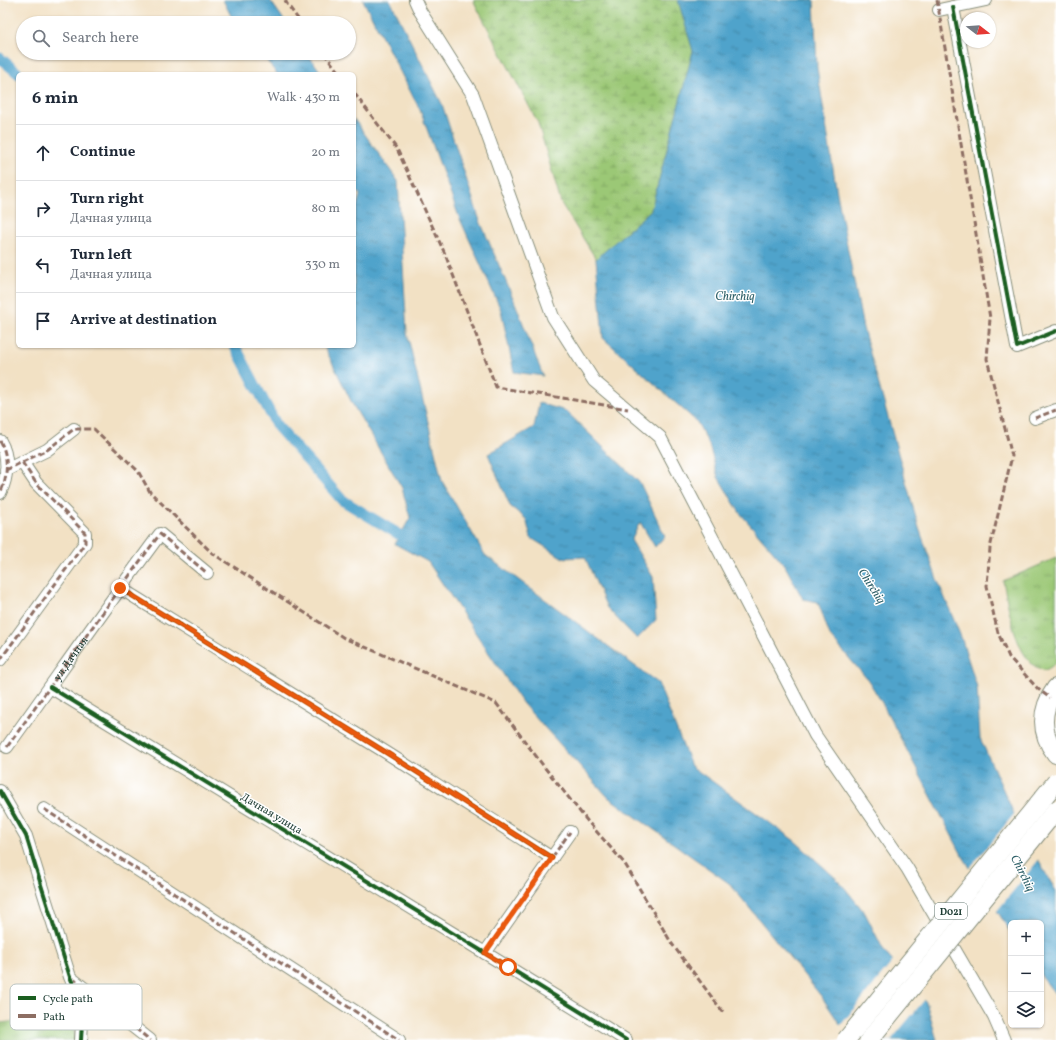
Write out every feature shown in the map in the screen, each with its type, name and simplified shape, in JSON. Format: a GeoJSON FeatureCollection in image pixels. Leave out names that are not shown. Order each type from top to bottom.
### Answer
{"type":"FeatureCollection","features":[{"type":"Feature","properties":{"kind":"highway"},"geometry":{"type":"LineString","coordinates":[[1056,688],[1047,704],[1044,716],[1044,728],[1047,740],[1056,754]]}},
{"type":"Feature","properties":{"kind":"highway","name":"D021"},"geometry":{"type":"LineString","coordinates":[[846,1040],[1056,782]]}},
{"type":"Feature","properties":{"kind":"highway","name":"D021"},"geometry":{"type":"LineString","coordinates":[[869,1040],[1056,810]]}},
{"type":"Feature","properties":{"kind":"street"},"geometry":{"type":"LineString","coordinates":[[415,0],[420,11],[473,95],[553,317],[594,381],[660,437],[815,735],[907,868],[994,1017],[1004,1040]]}},
{"type":"Feature","properties":{"kind":"street"},"geometry":{"type":"LineString","coordinates":[[939,10],[986,0]]}},
{"type":"Feature","properties":{"kind":"street"},"geometry":{"type":"LineString","coordinates":[[953,8],[1017,347],[1056,330]]}},
{"type":"Feature","properties":{"kind":"street"},"geometry":{"type":"LineString","coordinates":[[1036,418],[1056,410]]}},
{"type":"Feature","properties":{"kind":"street"},"geometry":{"type":"LineString","coordinates":[[6,470],[47,450],[74,429]]}},
{"type":"Feature","properties":{"kind":"street"},"geometry":{"type":"LineString","coordinates":[[0,441],[6,458],[6,470],[0,493]]}},
{"type":"Feature","properties":{"kind":"street"},"geometry":{"type":"LineString","coordinates":[[0,660],[86,543],[85,533],[36,483],[22,462]]}},
{"type":"Feature","properties":{"kind":"street","name":"ул.Дачная"},"geometry":{"type":"LineString","coordinates":[[6,747],[160,534],[207,573]]}},
{"type":"Feature","properties":{"kind":"street"},"geometry":{"type":"LineString","coordinates":[[120,588],[387,753],[552,858]]}},
{"type":"Feature","properties":{"kind":"street","name":"Дачная улица"},"geometry":{"type":"LineString","coordinates":[[50,687],[626,1040]]}},
{"type":"Feature","properties":{"kind":"street"},"geometry":{"type":"LineString","coordinates":[[0,792],[26,836],[73,984]]}},
{"type":"Feature","properties":{"kind":"street"},"geometry":{"type":"LineString","coordinates":[[44,809],[399,1040]]}},
{"type":"Feature","properties":{"kind":"street"},"geometry":{"type":"LineString","coordinates":[[485,953],[570,832]]}},
{"type":"Feature","properties":{"kind":"street"},"geometry":{"type":"LineString","coordinates":[[70,977],[79,984]]}},
{"type":"Feature","properties":{"kind":"street"},"geometry":{"type":"LineString","coordinates":[[81,1040],[82,1030]]}},
{"type":"Feature","properties":{"kind":"street"},"geometry":{"type":"LineString","coordinates":[[137,1030],[150,1040]]}},
{"type":"Feature","properties":{"kind":"green space"},"geometry":{"type":"Polygon","coordinates":[[[473,0],[678,0],[693,51],[651,210],[596,259],[561,203],[538,123],[473,0]]]}},
{"type":"Feature","properties":{"kind":"green space"},"geometry":{"type":"Polygon","coordinates":[[[1056,558],[1056,662],[1050,668],[1043,670],[1030,662],[1018,641],[1010,615],[1003,581],[1056,558]]]}},
{"type":"Feature","properties":{"kind":"green space"},"geometry":{"type":"Polygon","coordinates":[[[10,1022],[10,1030],[74,1030],[75,1040],[0,1040],[0,1023],[10,1022]]]}},
{"type":"Feature","properties":{"kind":"water"},"geometry":{"type":"Polygon","coordinates":[[[223,0],[270,0],[281,16],[231,16],[223,0]]]}},
{"type":"Feature","properties":{"kind":"water"},"geometry":{"type":"Polygon","coordinates":[[[363,0],[390,0],[442,104],[480,221],[516,305],[543,376],[514,372],[501,310],[459,217],[420,110],[363,0]]]}},
{"type":"Feature","properties":{"kind":"water","name":"Chirchiq"},"geometry":{"type":"Polygon","coordinates":[[[678,0],[814,0],[817,68],[837,193],[863,328],[919,528],[937,579],[961,637],[977,687],[980,738],[1023,834],[1056,891],[1056,995],[1044,980],[1044,920],[1008,920],[1008,928],[962,855],[881,701],[868,680],[830,636],[818,602],[803,599],[784,564],[740,513],[718,477],[709,445],[697,422],[603,338],[596,259],[651,210],[693,51],[678,0]]]}},
{"type":"Feature","properties":{"kind":"water"},"geometry":{"type":"Polygon","coordinates":[[[266,60],[312,60],[321,72],[275,72],[266,60]]]}},
{"type":"Feature","properties":{"kind":"water"},"geometry":{"type":"Polygon","coordinates":[[[356,122],[398,181],[407,333],[442,481],[485,555],[658,683],[691,766],[795,841],[840,882],[865,913],[884,951],[926,1002],[937,1040],[851,1040],[821,996],[730,884],[608,797],[523,704],[428,562],[395,544],[410,518],[402,488],[353,405],[325,348],[356,348],[356,210],[360,195],[356,188],[356,122]]]}},
{"type":"Feature","properties":{"kind":"water"},"geometry":{"type":"Polygon","coordinates":[[[539,403],[566,411],[640,483],[665,536],[655,547],[640,522],[631,540],[653,577],[656,620],[637,639],[607,608],[585,557],[563,558],[531,538],[526,519],[510,506],[488,454],[534,427],[539,403]]]}},
{"type":"Feature","properties":{"kind":"pier"},"geometry":{"type":"Polygon","coordinates":[[[1015,813],[1024,833],[1040,858],[996,912],[969,869],[1015,813]]]}},
{"type":"Feature","properties":{"kind":"pier"},"geometry":{"type":"Polygon","coordinates":[[[894,960],[926,998],[891,1040],[849,1040],[840,1026],[894,960]]]}},
{"type":"Feature","properties":{"kind":"waterway"},"geometry":{"type":"LineString","coordinates":[[0,58],[17,72]]}},
{"type":"Feature","properties":{"kind":"waterway"},"geometry":{"type":"LineString","coordinates":[[236,348],[277,426],[342,500],[400,535]]}},
{"type":"Feature","properties":{"kind":"marked path"},"geometry":{"type":"LineString","coordinates":[[285,0],[296,16]]}},
{"type":"Feature","properties":{"kind":"marked path"},"geometry":{"type":"LineString","coordinates":[[937,0],[990,318],[987,359],[1012,456],[990,548],[987,586],[998,633],[1009,657],[1038,689],[1050,698]]}},
{"type":"Feature","properties":{"kind":"marked path"},"geometry":{"type":"LineString","coordinates":[[329,60],[338,72]]}},
{"type":"Feature","properties":{"kind":"marked path"},"geometry":{"type":"LineString","coordinates":[[356,96],[397,149],[445,254],[496,387],[628,409]]}},
{"type":"Feature","properties":{"kind":"marked path"},"geometry":{"type":"LineString","coordinates":[[1035,418],[1056,410]]}},
{"type":"Feature","properties":{"kind":"marked path"},"geometry":{"type":"LineString","coordinates":[[6,470],[47,450],[74,429],[94,429],[138,471],[150,492],[212,553],[344,638],[496,703],[589,823],[625,864],[672,944],[723,1012]]}},
{"type":"Feature","properties":{"kind":"marked path"},"geometry":{"type":"LineString","coordinates":[[0,441],[6,460],[5,481],[0,493]]}},
{"type":"Feature","properties":{"kind":"marked path"},"geometry":{"type":"LineString","coordinates":[[0,660],[85,543],[85,533],[36,483],[22,462]]}},
{"type":"Feature","properties":{"kind":"marked path"},"geometry":{"type":"LineString","coordinates":[[7,747],[160,534],[207,573]]}},
{"type":"Feature","properties":{"kind":"marked path"},"geometry":{"type":"LineString","coordinates":[[44,809],[399,1040]]}},
{"type":"Feature","properties":{"kind":"marked path"},"geometry":{"type":"LineString","coordinates":[[485,953],[570,832]]}},
{"type":"Feature","properties":{"kind":"marked path"},"geometry":{"type":"LineString","coordinates":[[72,978],[80,984]]}},
{"type":"Feature","properties":{"kind":"marked path"},"geometry":{"type":"LineString","coordinates":[[137,1030],[150,1040]]}},
{"type":"Feature","properties":{"kind":"cycle path"},"geometry":{"type":"LineString","coordinates":[[953,7],[1017,347],[1056,331]]}},
{"type":"Feature","properties":{"kind":"cycle path"},"geometry":{"type":"LineString","coordinates":[[120,588],[387,753],[552,858]]}},
{"type":"Feature","properties":{"kind":"cycle path"},"geometry":{"type":"LineString","coordinates":[[50,687],[626,1040]]}},
{"type":"Feature","properties":{"kind":"cycle path"},"geometry":{"type":"LineString","coordinates":[[0,791],[26,836],[73,984]]}},
{"type":"Feature","properties":{"kind":"cycle path"},"geometry":{"type":"LineString","coordinates":[[81,1040],[82,1030]]}},
{"type":"Feature","properties":{"kind":"route"},"geometry":{"type":"LineString","coordinates":[[120,588],[387,753],[552,858],[485,953],[508,967]]}}]}
